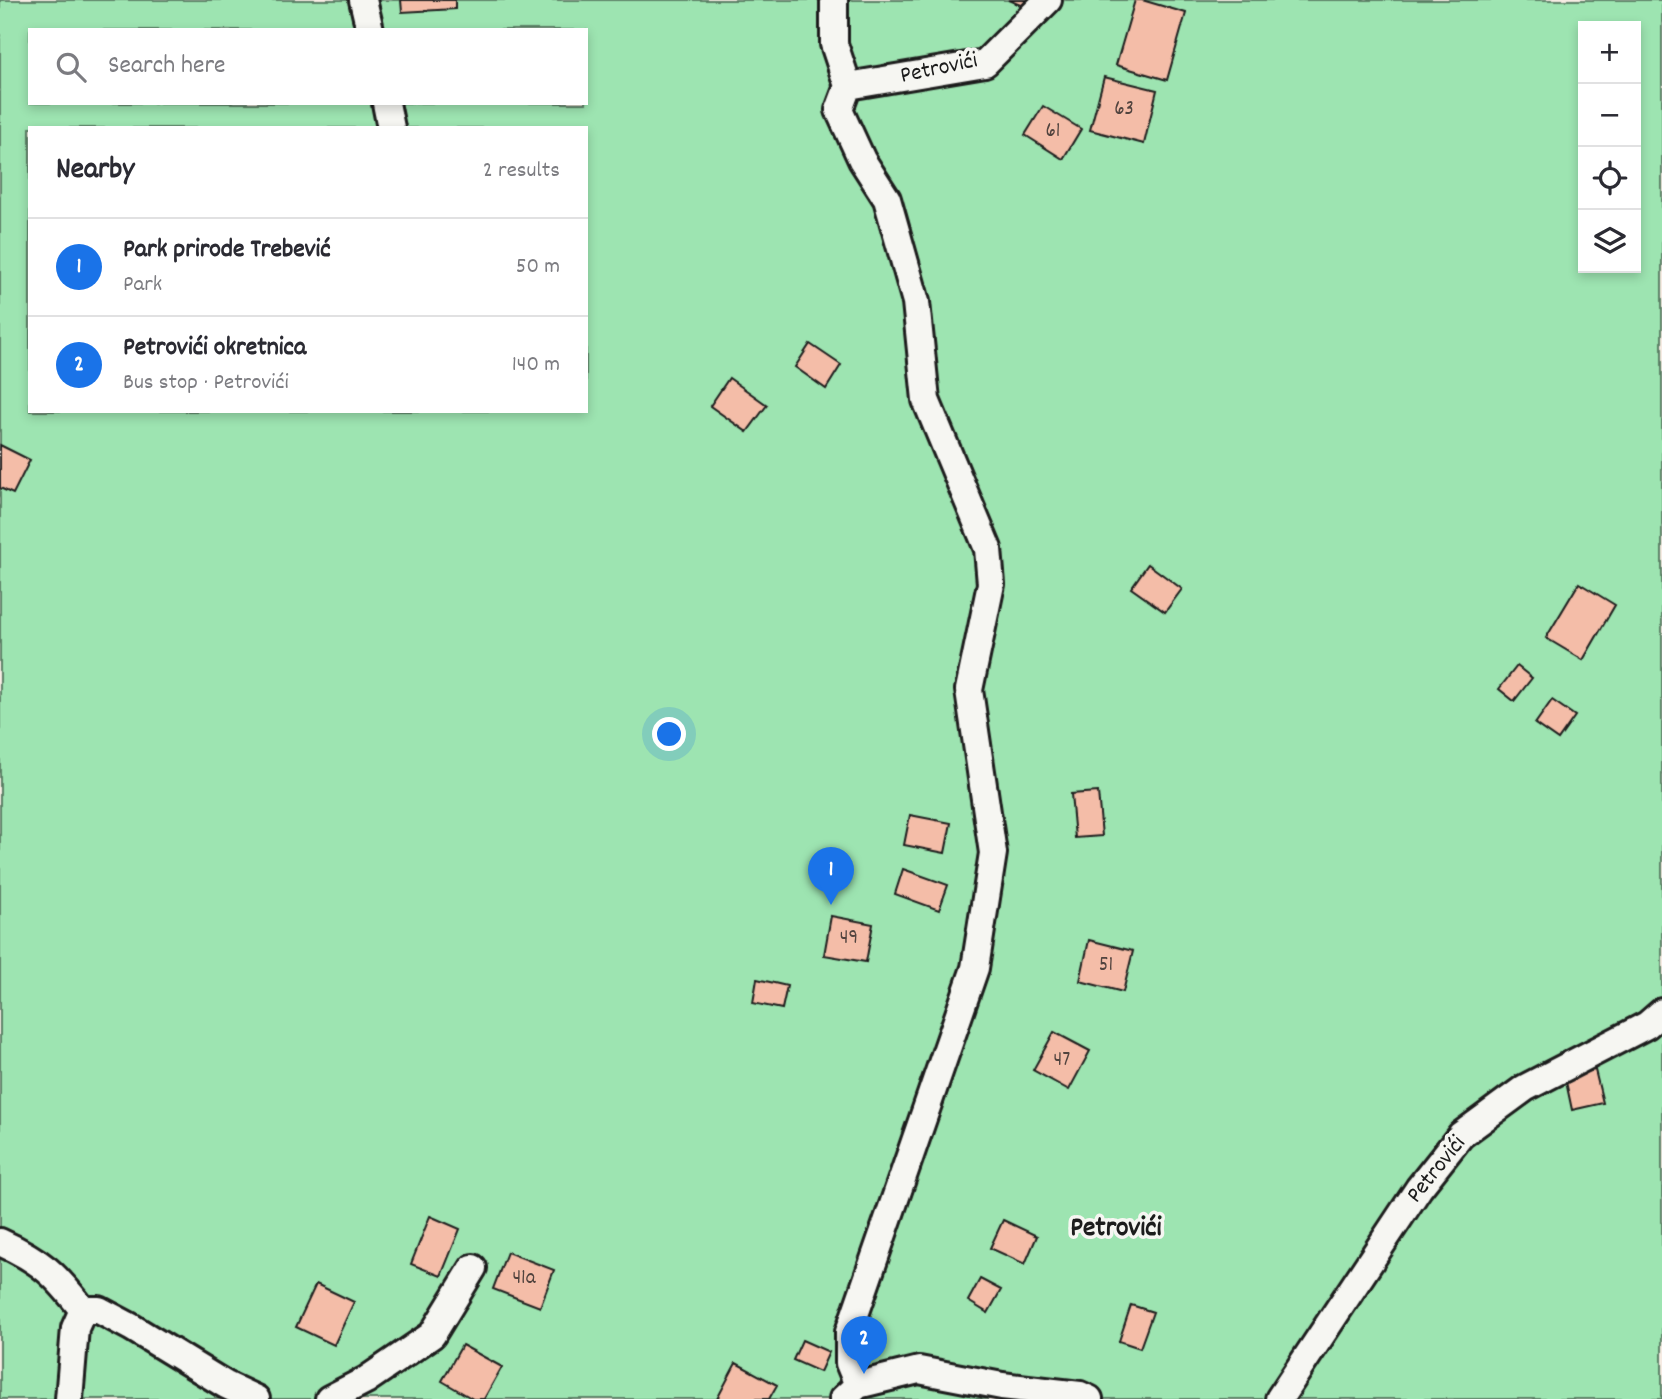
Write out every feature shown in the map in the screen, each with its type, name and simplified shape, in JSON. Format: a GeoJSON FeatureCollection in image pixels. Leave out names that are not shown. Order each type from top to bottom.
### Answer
{"type":"FeatureCollection","features":[{"type":"Feature","properties":{"kind":"street"},"geometry":{"type":"LineString","coordinates":[[363,0],[370,28]]}},
{"type":"Feature","properties":{"kind":"street"},"geometry":{"type":"LineString","coordinates":[[834,0],[834,44],[848,86],[839,110],[862,160],[887,199],[916,302],[926,400],[988,549],[991,584],[969,690],[993,853],[975,968],[849,1332],[851,1392],[919,1370],[1002,1386],[1080,1395],[1089,1399]]}},
{"type":"Feature","properties":{"kind":"street","name":"Petrovići"},"geometry":{"type":"LineString","coordinates":[[848,86],[985,62],[1048,0]]}},
{"type":"Feature","properties":{"kind":"street"},"geometry":{"type":"LineString","coordinates":[[386,105],[391,126]]}},
{"type":"Feature","properties":{"kind":"street","name":"Petrovići"},"geometry":{"type":"LineString","coordinates":[[1279,1399],[1419,1188],[1461,1135],[1525,1088],[1647,1025],[1662,1012]]}},
{"type":"Feature","properties":{"kind":"street"},"geometry":{"type":"LineString","coordinates":[[0,1241],[26,1253],[57,1276],[83,1310]]}},
{"type":"Feature","properties":{"kind":"street"},"geometry":{"type":"LineString","coordinates":[[329,1399],[366,1380],[432,1335],[473,1268]]}},
{"type":"Feature","properties":{"kind":"street"},"geometry":{"type":"LineString","coordinates":[[69,1399],[75,1328],[83,1310]]}},
{"type":"Feature","properties":{"kind":"street"},"geometry":{"type":"LineString","coordinates":[[83,1310],[99,1310],[226,1385],[256,1399]]}},
{"type":"Feature","properties":{"kind":"green space"},"geometry":{"type":"Polygon","coordinates":[[[0,0],[1662,0],[1662,1399],[0,1399],[0,0]]]}},
{"type":"Feature","properties":{"kind":"building"},"geometry":{"type":"Polygon","coordinates":[[[401,0],[455,0],[455,9],[402,12],[401,0]]]}},
{"type":"Feature","properties":{"kind":"building"},"geometry":{"type":"Polygon","coordinates":[[[1008,0],[1026,0],[1023,6],[1008,0]]]}},
{"type":"Feature","properties":{"kind":"building"},"geometry":{"type":"Polygon","coordinates":[[[1135,0],[1186,13],[1167,80],[1116,65],[1135,0]]]}},
{"type":"Feature","properties":{"kind":"building"},"geometry":{"type":"Polygon","coordinates":[[[1104,77],[1157,90],[1144,144],[1090,130],[1104,77]]]}},
{"type":"Feature","properties":{"kind":"building"},"geometry":{"type":"Polygon","coordinates":[[[1043,106],[1081,129],[1063,159],[1025,135],[1043,106]]]}},
{"type":"Feature","properties":{"kind":"building"},"geometry":{"type":"Polygon","coordinates":[[[810,344],[841,365],[826,389],[795,367],[810,344]]]}},
{"type":"Feature","properties":{"kind":"building"},"geometry":{"type":"Polygon","coordinates":[[[729,378],[767,405],[747,432],[710,406],[729,378]]]}},
{"type":"Feature","properties":{"kind":"building"},"geometry":{"type":"Polygon","coordinates":[[[0,445],[30,460],[13,494],[0,488],[0,445]]]}},
{"type":"Feature","properties":{"kind":"building"},"geometry":{"type":"Polygon","coordinates":[[[1148,564],[1182,589],[1165,612],[1131,588],[1148,564]]]}},
{"type":"Feature","properties":{"kind":"building"},"geometry":{"type":"Polygon","coordinates":[[[1579,583],[1615,605],[1583,660],[1546,638],[1579,583]]]}},
{"type":"Feature","properties":{"kind":"building"},"geometry":{"type":"Polygon","coordinates":[[[1517,666],[1532,678],[1514,701],[1499,689],[1517,666]]]}},
{"type":"Feature","properties":{"kind":"building"},"geometry":{"type":"Polygon","coordinates":[[[1552,700],[1575,716],[1558,740],[1535,724],[1552,700]]]}},
{"type":"Feature","properties":{"kind":"building"},"geometry":{"type":"Polygon","coordinates":[[[1098,792],[1102,836],[1075,838],[1071,794],[1098,792]]]}},
{"type":"Feature","properties":{"kind":"building"},"geometry":{"type":"Polygon","coordinates":[[[910,815],[951,823],[945,853],[904,845],[910,815]]]}},
{"type":"Feature","properties":{"kind":"building"},"geometry":{"type":"Polygon","coordinates":[[[903,869],[948,885],[939,910],[895,894],[903,869]]]}},
{"type":"Feature","properties":{"kind":"building"},"geometry":{"type":"Polygon","coordinates":[[[831,916],[873,924],[866,962],[824,955],[831,916]]]}},
{"type":"Feature","properties":{"kind":"building"},"geometry":{"type":"Polygon","coordinates":[[[1089,940],[1133,951],[1123,992],[1080,981],[1089,940]]]}},
{"type":"Feature","properties":{"kind":"building"},"geometry":{"type":"Polygon","coordinates":[[[757,979],[787,986],[782,1009],[753,1003],[757,979]]]}},
{"type":"Feature","properties":{"kind":"building"},"geometry":{"type":"Polygon","coordinates":[[[1054,1032],[1090,1051],[1069,1090],[1033,1070],[1054,1032]]]}},
{"type":"Feature","properties":{"kind":"building"},"geometry":{"type":"Polygon","coordinates":[[[1595,1070],[1603,1103],[1572,1110],[1565,1077],[1595,1070]]]}},
{"type":"Feature","properties":{"kind":"building"},"geometry":{"type":"Polygon","coordinates":[[[430,1216],[460,1229],[441,1276],[411,1264],[430,1216]]]}},
{"type":"Feature","properties":{"kind":"building"},"geometry":{"type":"Polygon","coordinates":[[[1003,1220],[1037,1236],[1025,1264],[990,1248],[1003,1220]]]}},
{"type":"Feature","properties":{"kind":"building"},"geometry":{"type":"Polygon","coordinates":[[[507,1252],[554,1270],[540,1307],[493,1289],[507,1252]]]}},
{"type":"Feature","properties":{"kind":"building"},"geometry":{"type":"Polygon","coordinates":[[[980,1279],[1001,1290],[988,1313],[968,1301],[980,1279]]]}},
{"type":"Feature","properties":{"kind":"building"},"geometry":{"type":"Polygon","coordinates":[[[316,1284],[354,1302],[334,1345],[296,1327],[316,1284]]]}},
{"type":"Feature","properties":{"kind":"building"},"geometry":{"type":"Polygon","coordinates":[[[1131,1305],[1153,1312],[1140,1348],[1119,1341],[1131,1305]]]}},
{"type":"Feature","properties":{"kind":"building"},"geometry":{"type":"Polygon","coordinates":[[[802,1340],[829,1352],[820,1372],[793,1360],[802,1340]]]}},
{"type":"Feature","properties":{"kind":"building"},"geometry":{"type":"Polygon","coordinates":[[[462,1345],[502,1367],[484,1399],[473,1399],[442,1381],[462,1345]]]}},
{"type":"Feature","properties":{"kind":"building"},"geometry":{"type":"Polygon","coordinates":[[[736,1363],[777,1385],[769,1399],[717,1399],[736,1363]]]}},
{"type":"Feature","properties":{"kind":"place","name":"Park prirode Trebević"},"geometry":{"type":"Point","coordinates":[831,905]}},
{"type":"Feature","properties":{"kind":"place","name":"Petrovići okretnica"},"geometry":{"type":"Point","coordinates":[864,1374]}},
{"type":"Feature","properties":{"kind":"district","name":"Petrovići"},"geometry":{"type":"Point","coordinates":[1116,1230]}}]}
